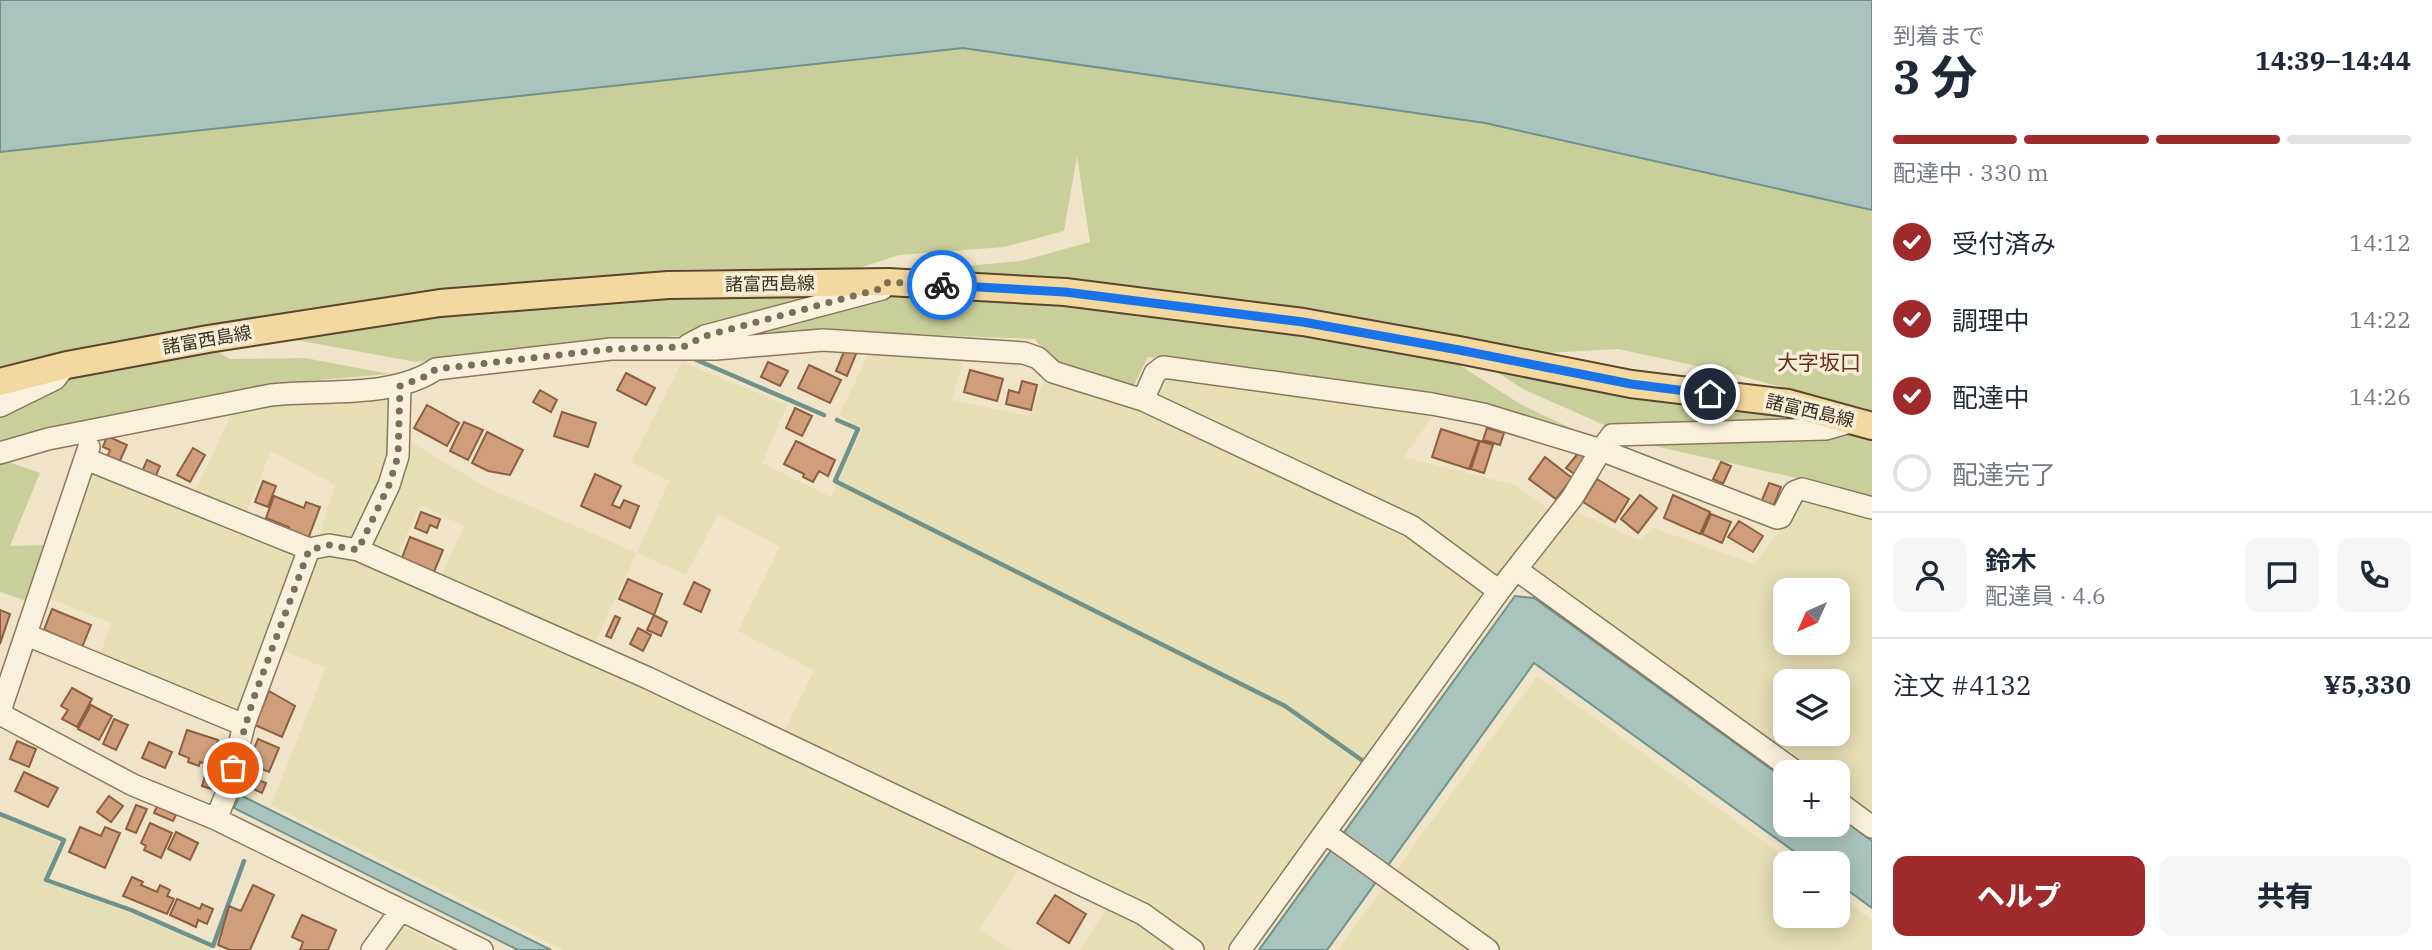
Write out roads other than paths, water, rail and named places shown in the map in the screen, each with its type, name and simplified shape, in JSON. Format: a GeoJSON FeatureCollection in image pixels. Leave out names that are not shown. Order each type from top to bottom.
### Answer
{"type":"FeatureCollection","features":[{"type":"Feature","properties":{"kind":"main road","name":"諸富西島線"},"geometry":{"type":"LineString","coordinates":[[0,382],[66,365],[208,338],[440,303],[668,285],[888,282],[1065,292],[1303,322],[1631,384],[1788,403],[1863,423]]}},
{"type":"Feature","properties":{"kind":"street"},"geometry":{"type":"LineString","coordinates":[[683,347],[705,336],[883,288],[888,282]]}},
{"type":"Feature","properties":{"kind":"street"},"geometry":{"type":"LineString","coordinates":[[0,453],[48,439],[271,395],[400,386],[424,377],[436,369],[611,349],[716,349],[823,341],[1024,353],[1038,358],[1052,372],[1143,400],[1411,526],[1499,591]]}},
{"type":"Feature","properties":{"kind":"street"},"geometry":{"type":"LineString","coordinates":[[0,406],[55,379],[66,365]]}},
{"type":"Feature","properties":{"kind":"street"},"geometry":{"type":"LineString","coordinates":[[1143,400],[1155,373],[1163,367],[1471,411],[1601,450],[1777,518],[1781,517],[1794,492],[1802,489],[1872,508]]}},
{"type":"Feature","properties":{"kind":"street"},"geometry":{"type":"LineString","coordinates":[[358,550],[389,485],[398,456],[400,386]]}},
{"type":"Feature","properties":{"kind":"street"},"geometry":{"type":"LineString","coordinates":[[1240,950],[1329,837],[1499,591],[1572,498],[1612,435],[1826,429],[1863,423]]}},
{"type":"Feature","properties":{"kind":"street"},"geometry":{"type":"LineString","coordinates":[[93,431],[86,460],[0,713],[133,785],[216,819],[482,950]]}},
{"type":"Feature","properties":{"kind":"street"},"geometry":{"type":"LineString","coordinates":[[86,460],[309,550],[329,545],[358,550],[648,678],[1143,915],[1193,950]]}},
{"type":"Feature","properties":{"kind":"street"},"geometry":{"type":"LineString","coordinates":[[216,819],[228,790],[244,725],[309,550]]}},
{"type":"Feature","properties":{"kind":"street"},"geometry":{"type":"LineString","coordinates":[[1517,570],[1779,760]]}},
{"type":"Feature","properties":{"kind":"street"},"geometry":{"type":"LineString","coordinates":[[27,635],[244,725]]}},
{"type":"Feature","properties":{"kind":"street"},"geometry":{"type":"LineString","coordinates":[[1850,811],[1872,827]]}},
{"type":"Feature","properties":{"kind":"street"},"geometry":{"type":"LineString","coordinates":[[1329,837],[1488,950]]}},
{"type":"Feature","properties":{"kind":"street"},"geometry":{"type":"LineString","coordinates":[[372,950],[401,910]]}},
{"type":"Feature","properties":{"kind":"water"},"geometry":{"type":"Polygon","coordinates":[[[0,0],[1872,0],[1872,210],[1485,123],[963,48],[0,152],[0,0]]]}},
{"type":"Feature","properties":{"kind":"water"},"geometry":{"type":"Polygon","coordinates":[[[1515,596],[1534,598],[1773,770],[1773,836],[1534,663],[1327,950],[1259,950],[1515,596]]]}},
{"type":"Feature","properties":{"kind":"water"},"geometry":{"type":"Polygon","coordinates":[[[240,795],[551,950],[518,950],[234,808],[240,795]]]}},
{"type":"Feature","properties":{"kind":"water"},"geometry":{"type":"Polygon","coordinates":[[[1850,825],[1872,841],[1872,908],[1850,892],[1850,851],[1793,851],[1774,837],[1850,837],[1850,825]]]}},
{"type":"Feature","properties":{"kind":"waterway"},"geometry":{"type":"LineString","coordinates":[[692,358],[824,415]]}},
{"type":"Feature","properties":{"kind":"waterway"},"geometry":{"type":"LineString","coordinates":[[837,420],[858,429],[835,481],[1285,706],[1363,761]]}},
{"type":"Feature","properties":{"kind":"waterway"},"geometry":{"type":"LineString","coordinates":[[0,814],[64,840],[46,880],[131,910],[213,946],[244,861]]}},
{"type":"Feature","properties":{"kind":"district","name":"大字坂口"},"geometry":{"type":"Point","coordinates":[1819,363]}}]}
